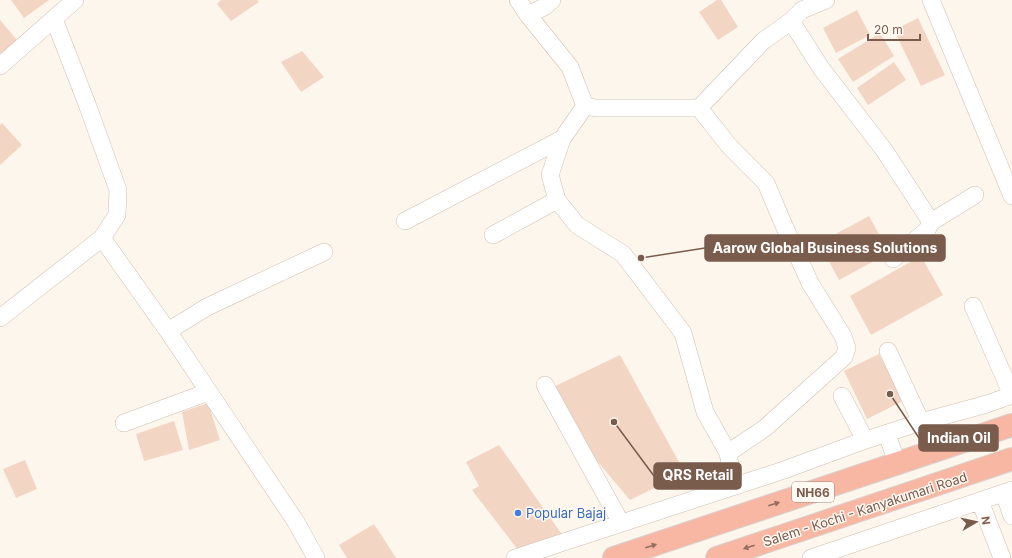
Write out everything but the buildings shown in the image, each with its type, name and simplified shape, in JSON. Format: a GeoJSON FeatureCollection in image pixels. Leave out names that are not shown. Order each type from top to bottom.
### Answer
{"type":"FeatureCollection","features":[{"type":"Feature","properties":{"kind":"highway","name":"NH66"},"geometry":{"type":"LineString","coordinates":[[614,558],[1012,425]]}},
{"type":"Feature","properties":{"kind":"highway","name":"Salem - Kochi - Kanyakumari Road"},"geometry":{"type":"LineString","coordinates":[[717,558],[1012,459]]}},
{"type":"Feature","properties":{"kind":"street"},"geometry":{"type":"LineString","coordinates":[[0,66],[75,0]]}},
{"type":"Feature","properties":{"kind":"street"},"geometry":{"type":"LineString","coordinates":[[518,0],[528,15],[570,67],[585,106]]}},
{"type":"Feature","properties":{"kind":"street"},"geometry":{"type":"LineString","coordinates":[[528,15],[544,7],[552,0]]}},
{"type":"Feature","properties":{"kind":"street"},"geometry":{"type":"LineString","coordinates":[[585,106],[596,108],[699,108],[763,41],[791,21],[802,10],[826,0]]}},
{"type":"Feature","properties":{"kind":"street"},"geometry":{"type":"LineString","coordinates":[[931,0],[1012,196]]}},
{"type":"Feature","properties":{"kind":"street"},"geometry":{"type":"LineString","coordinates":[[0,318],[102,238],[117,215],[118,190],[54,19]]}},
{"type":"Feature","properties":{"kind":"street"},"geometry":{"type":"LineString","coordinates":[[791,21],[821,68],[884,150],[931,222]]}},
{"type":"Feature","properties":{"kind":"street"},"geometry":{"type":"LineString","coordinates":[[585,106],[562,139],[550,175],[557,200],[577,225],[623,254],[683,332],[705,412],[728,453],[734,486]]}},
{"type":"Feature","properties":{"kind":"street"},"geometry":{"type":"LineString","coordinates":[[699,108],[730,148],[766,183],[810,283],[843,336],[847,348],[844,358],[765,428],[728,453]]}},
{"type":"Feature","properties":{"kind":"street"},"geometry":{"type":"LineString","coordinates":[[405,221],[562,139]]}},
{"type":"Feature","properties":{"kind":"street"},"geometry":{"type":"LineString","coordinates":[[893,259],[928,230],[931,222],[975,194]]}},
{"type":"Feature","properties":{"kind":"street"},"geometry":{"type":"LineString","coordinates":[[493,235],[557,200]]}},
{"type":"Feature","properties":{"kind":"street"},"geometry":{"type":"LineString","coordinates":[[102,238],[168,331],[296,522],[316,558]]}},
{"type":"Feature","properties":{"kind":"street"},"geometry":{"type":"LineString","coordinates":[[168,331],[207,307],[324,252]]}},
{"type":"Feature","properties":{"kind":"street"},"geometry":{"type":"LineString","coordinates":[[515,558],[734,486],[865,440],[1012,395],[973,306]]}},
{"type":"Feature","properties":{"kind":"street"},"geometry":{"type":"LineString","coordinates":[[888,351],[921,422]]}},
{"type":"Feature","properties":{"kind":"street"},"geometry":{"type":"LineString","coordinates":[[545,385],[621,523]]}},
{"type":"Feature","properties":{"kind":"street"},"geometry":{"type":"LineString","coordinates":[[124,423],[208,392]]}},
{"type":"Feature","properties":{"kind":"street"},"geometry":{"type":"LineString","coordinates":[[842,396],[865,440]]}},
{"type":"Feature","properties":{"kind":"street"},"geometry":{"type":"LineString","coordinates":[[887,434],[897,463]]}},
{"type":"Feature","properties":{"kind":"street"},"geometry":{"type":"LineString","coordinates":[[811,558],[1008,492],[1012,516]]}},
{"type":"Feature","properties":{"kind":"street"},"geometry":{"type":"LineString","coordinates":[[980,501],[1002,558]]}},
{"type":"Feature","properties":{"kind":"place","name":"Aarow Global Business Solutions"},"geometry":{"type":"Point","coordinates":[641,258]}},
{"type":"Feature","properties":{"kind":"place","name":"Indian Oil"},"geometry":{"type":"Point","coordinates":[890,394]}},
{"type":"Feature","properties":{"kind":"place","name":"QRS Retail"},"geometry":{"type":"Point","coordinates":[614,422]}},
{"type":"Feature","properties":{"kind":"place","name":"Popular Bajaj"},"geometry":{"type":"Point","coordinates":[518,513]}}]}
